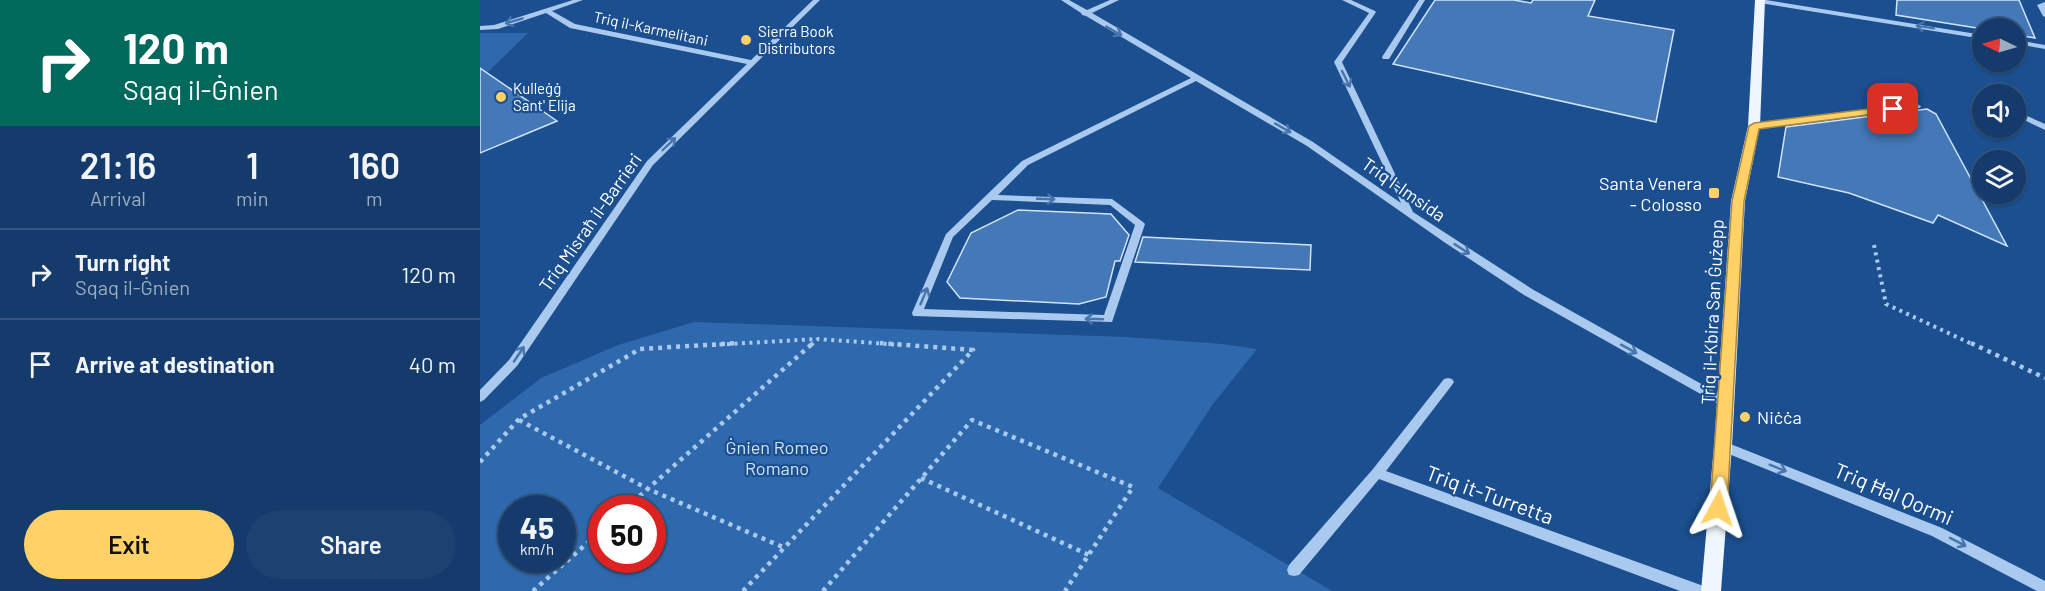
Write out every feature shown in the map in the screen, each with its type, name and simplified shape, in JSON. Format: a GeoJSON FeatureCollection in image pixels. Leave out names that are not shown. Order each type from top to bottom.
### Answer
{"type":"FeatureCollection","features":[{"type":"Feature","properties":{"kind":"main road","name":"Triq il-Kbira San Ġużepp"},"geometry":{"type":"LineString","coordinates":[[1711,591],[1726,403],[1738,201],[1754,126],[1760,0]]}},
{"type":"Feature","properties":{"kind":"street"},"geometry":{"type":"LineString","coordinates":[[480,28],[495,27],[580,0]]}},
{"type":"Feature","properties":{"kind":"street","name":"Triq Misraħ il-Barrieri"},"geometry":{"type":"LineString","coordinates":[[480,397],[513,363],[650,163],[817,0]]}},
{"type":"Feature","properties":{"kind":"street","name":"Triq l-Imsida"},"geometry":{"type":"LineString","coordinates":[[1064,0],[1084,14],[1310,144],[1528,292],[1726,403]]}},
{"type":"Feature","properties":{"kind":"street"},"geometry":{"type":"LineString","coordinates":[[1084,14],[1116,0]]}},
{"type":"Feature","properties":{"kind":"street"},"geometry":{"type":"LineString","coordinates":[[1345,0],[1373,12],[1338,62],[1410,213]]}},
{"type":"Feature","properties":{"kind":"street"},"geometry":{"type":"LineString","coordinates":[[1386,57],[1422,0]]}},
{"type":"Feature","properties":{"kind":"street"},"geometry":{"type":"LineString","coordinates":[[1760,0],[1972,35]]}},
{"type":"Feature","properties":{"kind":"street"},"geometry":{"type":"LineString","coordinates":[[2040,3],[2045,15]]}},
{"type":"Feature","properties":{"kind":"street","name":"Triq il-Karmelitani"},"geometry":{"type":"LineString","coordinates":[[547,11],[573,26],[753,63]]}},
{"type":"Feature","properties":{"kind":"street"},"geometry":{"type":"LineString","coordinates":[[2026,43],[2045,46]]}},
{"type":"Feature","properties":{"kind":"street"},"geometry":{"type":"LineString","coordinates":[[987,197],[1112,202],[1140,224],[1108,319],[917,313],[949,236],[987,197],[1025,163],[1196,78]]}},
{"type":"Feature","properties":{"kind":"street"},"geometry":{"type":"LineString","coordinates":[[1754,126],[1917,106]]}},
{"type":"Feature","properties":{"kind":"street"},"geometry":{"type":"LineString","coordinates":[[2026,118],[2045,127]]}},
{"type":"Feature","properties":{"kind":"street"},"geometry":{"type":"LineString","coordinates":[[1294,570],[1377,473],[1448,382]]}},
{"type":"Feature","properties":{"kind":"street","name":"Triq Ħal Qormi"},"geometry":{"type":"LineString","coordinates":[[1723,446],[1937,532],[2045,588]]}},
{"type":"Feature","properties":{"kind":"street","name":"Triq it-Turretta"},"geometry":{"type":"LineString","coordinates":[[1377,473],[1698,591]]}},
{"type":"Feature","properties":{"kind":"path"},"geometry":{"type":"LineString","coordinates":[[1874,245],[1886,304],[2045,378]]}},
{"type":"Feature","properties":{"kind":"path"},"geometry":{"type":"LineString","coordinates":[[641,495],[818,339]]}},
{"type":"Feature","properties":{"kind":"path"},"geometry":{"type":"LineString","coordinates":[[480,462],[519,419],[640,349],[818,339],[973,350],[743,591]]}},
{"type":"Feature","properties":{"kind":"path"},"geometry":{"type":"LineString","coordinates":[[519,419],[648,489],[785,548]]}},
{"type":"Feature","properties":{"kind":"path"},"geometry":{"type":"LineString","coordinates":[[823,591],[972,420],[1133,487],[1065,591]]}},
{"type":"Feature","properties":{"kind":"path"},"geometry":{"type":"LineString","coordinates":[[921,478],[1089,555]]}},
{"type":"Feature","properties":{"kind":"path"},"geometry":{"type":"LineString","coordinates":[[533,591],[588,542]]}},
{"type":"Feature","properties":{"kind":"green space"},"geometry":{"type":"Polygon","coordinates":[[[480,33],[528,33],[487,73],[480,72],[480,33]]]}},
{"type":"Feature","properties":{"kind":"green space","name":"Ġnien Romeo Romano"},"geometry":{"type":"Polygon","coordinates":[[[694,322],[1127,337],[1257,349],[1213,404],[1158,488],[1332,591],[480,591],[480,425],[541,378],[618,345],[694,322]]]}},
{"type":"Feature","properties":{"kind":"building"},"geometry":{"type":"Polygon","coordinates":[[[1435,0],[1514,0],[1531,3],[1533,0],[1595,0],[1588,16],[1674,30],[1656,122],[1393,64],[1435,0]]]}},
{"type":"Feature","properties":{"kind":"building"},"geometry":{"type":"Polygon","coordinates":[[[1897,0],[2019,0],[2035,38],[2026,37],[2026,18],[1972,18],[1972,27],[1896,15],[1897,0]]]}},
{"type":"Feature","properties":{"kind":"building","name":"Kulleġġ Sant' Elija"},"geometry":{"type":"Polygon","coordinates":[[[480,68],[557,121],[480,153],[480,68]]]}},
{"type":"Feature","properties":{"kind":"building"},"geometry":{"type":"Polygon","coordinates":[[[1927,109],[1936,114],[1972,181],[1972,204],[1984,204],[2007,246],[1938,215],[1933,223],[1849,193],[1778,177],[1786,127],[1927,109]]]}},
{"type":"Feature","properties":{"kind":"building"},"geometry":{"type":"Polygon","coordinates":[[[1018,210],[1111,214],[1129,235],[1120,261],[1115,261],[1106,297],[1079,304],[960,298],[947,282],[971,233],[1018,210]]]}},
{"type":"Feature","properties":{"kind":"building"},"geometry":{"type":"Polygon","coordinates":[[[1143,237],[1311,245],[1310,270],[1135,262],[1143,237]]]}},
{"type":"Feature","properties":{"kind":"place","name":"Sierra Book Distributors"},"geometry":{"type":"Point","coordinates":[746,40]}},
{"type":"Feature","properties":{"kind":"place","name":"Kulleġġ Sant' Elija"},"geometry":{"type":"Point","coordinates":[501,97]}},
{"type":"Feature","properties":{"kind":"place","name":"Santa Venera - Colosso"},"geometry":{"type":"Point","coordinates":[1714,193]}},
{"type":"Feature","properties":{"kind":"place","name":"Niċċa"},"geometry":{"type":"Point","coordinates":[1745,417]}},
{"type":"Feature","properties":{"kind":"route"},"geometry":{"type":"LineString","coordinates":[[1718,508],[1738,201],[1754,126],[1893,109]]}}]}
